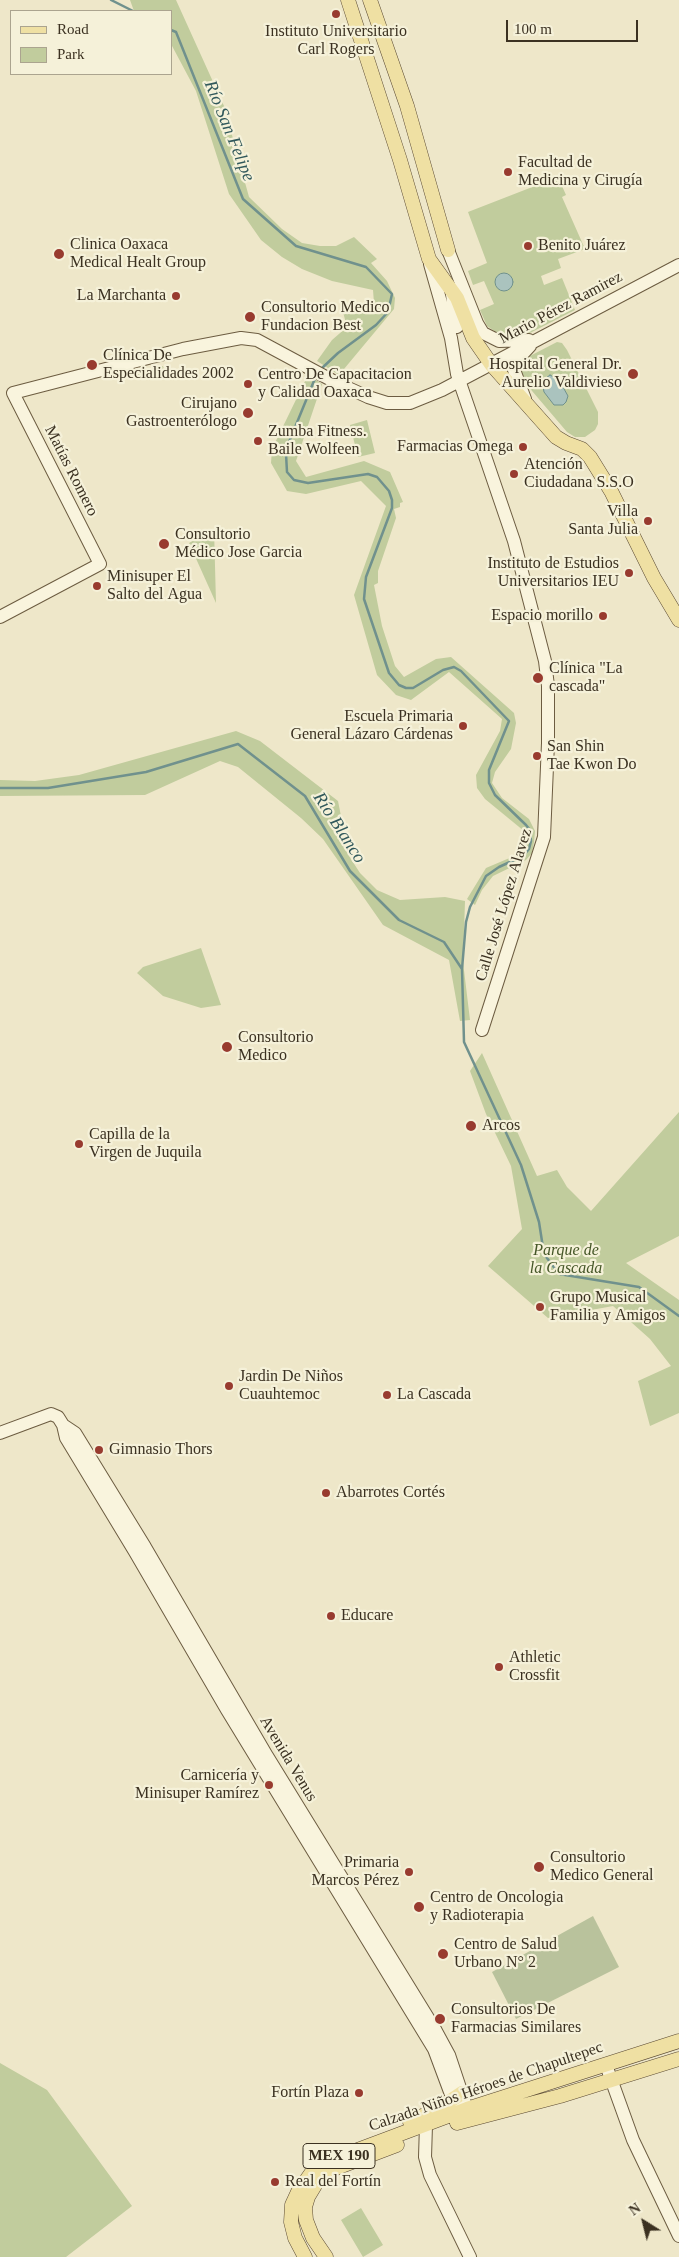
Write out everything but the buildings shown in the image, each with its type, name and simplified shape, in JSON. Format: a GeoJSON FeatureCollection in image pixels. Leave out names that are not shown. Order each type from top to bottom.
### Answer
{"type":"FeatureCollection","features":[{"type":"Feature","properties":{"kind":"main road"},"geometry":{"type":"LineString","coordinates":[[348,0],[400,160],[429,259],[452,338],[459,380]]}},
{"type":"Feature","properties":{"kind":"main road"},"geometry":{"type":"LineString","coordinates":[[370,0],[407,106],[448,250],[477,323],[484,333],[491,338],[504,342],[537,339]]}},
{"type":"Feature","properties":{"kind":"main road"},"geometry":{"type":"LineString","coordinates":[[448,250],[451,287],[463,370],[459,380]]}},
{"type":"Feature","properties":{"kind":"main road"},"geometry":{"type":"LineString","coordinates":[[429,259],[451,287],[473,338],[491,364],[559,440],[582,449],[590,457],[611,491],[654,578],[679,620]]}},
{"type":"Feature","properties":{"kind":"main road","name":"Mario Pérez Ramirez"},"geometry":{"type":"LineString","coordinates":[[13,393],[183,349],[241,338],[257,340],[335,382],[368,397],[387,403],[410,403],[491,364],[679,265]]}},
{"type":"Feature","properties":{"kind":"main road"},"geometry":{"type":"LineString","coordinates":[[527,405],[516,377],[515,367],[519,357],[537,339]]}},
{"type":"Feature","properties":{"kind":"main road","name":"Calle José López Alavez"},"geometry":{"type":"LineString","coordinates":[[459,380],[514,541],[543,654],[548,686],[548,743],[544,837],[482,1030]]}},
{"type":"Feature","properties":{"kind":"main road","name":"Matías Romero"},"geometry":{"type":"LineString","coordinates":[[0,617],[100,564],[13,393]]}},
{"type":"Feature","properties":{"kind":"main road","name":"Avenida Venus"},"geometry":{"type":"LineString","coordinates":[[0,1433],[49,1414],[61,1421],[66,1438],[227,1710],[434,2049],[461,2109]]}},
{"type":"Feature","properties":{"kind":"main road","name":"Calzada Niños Héroes de Chapultepec"},"geometry":{"type":"LineString","coordinates":[[306,2220],[305,2207],[308,2197],[318,2182],[331,2170],[425,2130],[461,2109],[679,2041]]}},
{"type":"Feature","properties":{"kind":"main road","name":"Calzada Niños Héroes de Chapultepec"},"geometry":{"type":"LineString","coordinates":[[461,2109],[610,2081],[679,2059]]}},
{"type":"Feature","properties":{"kind":"main road"},"geometry":{"type":"LineString","coordinates":[[606,2065],[610,2081],[634,2140],[679,2236]]}},
{"type":"Feature","properties":{"kind":"main road"},"geometry":{"type":"LineString","coordinates":[[326,2257],[313,2238],[306,2220],[292,2205],[289,2197],[292,2184],[299,2174],[313,2161],[331,2150],[419,2118],[461,2109]]}},
{"type":"Feature","properties":{"kind":"main road"},"geometry":{"type":"LineString","coordinates":[[425,2130],[425,2156],[430,2175],[470,2257]]}},
{"type":"Feature","properties":{"kind":"main road","name":"Calzada Niños Héroes de Chapultepec"},"geometry":{"type":"LineString","coordinates":[[292,2205],[298,2192],[312,2172],[328,2160],[425,2130]]}},
{"type":"Feature","properties":{"kind":"main road"},"geometry":{"type":"LineString","coordinates":[[292,2205],[291,2222],[296,2238],[306,2257]]}},
{"type":"Feature","properties":{"kind":"green space"},"geometry":{"type":"Polygon","coordinates":[[[130,0],[176,0],[224,106],[249,197],[282,229],[302,243],[336,246],[354,237],[377,259],[371,263],[387,281],[395,298],[394,309],[339,375],[317,361],[332,340],[347,327],[343,312],[374,303],[373,290],[332,281],[302,269],[282,257],[261,240],[229,194],[196,91],[172,46],[172,10],[134,10],[130,0]]]}},
{"type":"Feature","properties":{"kind":"green space"},"geometry":{"type":"Polygon","coordinates":[[[558,177],[566,195],[562,197],[585,249],[558,259],[561,268],[541,276],[544,285],[562,278],[575,310],[528,334],[505,338],[487,326],[480,310],[494,304],[484,281],[473,285],[468,271],[487,263],[468,212],[558,177]]]}},
{"type":"Feature","properties":{"kind":"green space"},"geometry":{"type":"Polygon","coordinates":[[[557,342],[562,343],[567,350],[598,412],[598,424],[595,430],[585,437],[575,437],[567,432],[521,378],[520,364],[526,358],[557,342]]]}},
{"type":"Feature","properties":{"kind":"green space"},"geometry":{"type":"Polygon","coordinates":[[[163,366],[166,378],[132,377],[131,374],[163,366]]]}},
{"type":"Feature","properties":{"kind":"green space"},"geometry":{"type":"Polygon","coordinates":[[[308,375],[322,384],[296,461],[306,477],[364,461],[390,472],[403,502],[400,503],[400,507],[394,509],[396,518],[378,571],[378,583],[374,585],[382,626],[395,666],[404,677],[436,659],[451,657],[514,713],[516,723],[511,749],[495,772],[492,783],[502,798],[529,819],[535,831],[532,853],[526,860],[493,876],[482,890],[475,905],[467,899],[486,868],[519,854],[524,850],[527,841],[524,831],[485,799],[477,788],[476,775],[500,731],[502,719],[449,672],[411,700],[396,695],[377,675],[354,595],[386,506],[361,481],[306,494],[287,491],[271,463],[272,449],[308,375]]]}},
{"type":"Feature","properties":{"kind":"green space"},"geometry":{"type":"Polygon","coordinates":[[[367,420],[375,453],[358,457],[350,425],[367,420]]]}},
{"type":"Feature","properties":{"kind":"green space"},"geometry":{"type":"Polygon","coordinates":[[[214,529],[216,603],[189,543],[214,529]]]}},
{"type":"Feature","properties":{"kind":"green space"},"geometry":{"type":"Polygon","coordinates":[[[236,731],[260,741],[338,801],[349,856],[360,873],[377,890],[400,900],[445,897],[465,901],[463,962],[470,1020],[460,1021],[449,960],[383,925],[323,839],[301,818],[238,767],[220,761],[145,795],[0,796],[0,780],[35,781],[79,775],[236,731]]]}},
{"type":"Feature","properties":{"kind":"green space"},"geometry":{"type":"Polygon","coordinates":[[[201,948],[221,1005],[201,1008],[163,996],[137,973],[143,967],[201,948]]]}},
{"type":"Feature","properties":{"kind":"green space","name":"Parque de la Cascada"},"geometry":{"type":"Polygon","coordinates":[[[482,1053],[537,1176],[557,1170],[567,1187],[591,1211],[679,1112],[679,1236],[626,1263],[679,1300],[679,1413],[650,1426],[638,1381],[671,1366],[650,1339],[613,1306],[548,1318],[488,1266],[522,1229],[511,1166],[486,1114],[470,1071],[482,1053]]]}},
{"type":"Feature","properties":{"kind":"green space"},"geometry":{"type":"Polygon","coordinates":[[[593,1916],[619,1967],[516,2019],[492,1972],[593,1916]]]}},
{"type":"Feature","properties":{"kind":"green space"},"geometry":{"type":"Polygon","coordinates":[[[0,2063],[47,2090],[132,2206],[66,2257],[0,2257],[0,2063]]]}},
{"type":"Feature","properties":{"kind":"green space"},"geometry":{"type":"Polygon","coordinates":[[[361,2208],[383,2245],[363,2257],[341,2220],[361,2208]]]}},
{"type":"Feature","properties":{"kind":"water"},"geometry":{"type":"Polygon","coordinates":[[[500,273],[508,273],[513,278],[511,289],[500,291],[495,286],[495,278],[500,273]]]}},
{"type":"Feature","properties":{"kind":"water"},"geometry":{"type":"Polygon","coordinates":[[[550,375],[559,380],[568,396],[563,405],[554,405],[544,392],[542,381],[550,375]]]}},
{"type":"Feature","properties":{"kind":"waterway","name":"Río San Felipe"},"geometry":{"type":"LineString","coordinates":[[111,0],[131,10]]}},
{"type":"Feature","properties":{"kind":"waterway","name":"Río San Felipe"},"geometry":{"type":"LineString","coordinates":[[172,30],[176,32],[243,199],[296,246],[366,267],[392,294],[388,312],[376,325],[338,353],[321,369]]}},
{"type":"Feature","properties":{"kind":"waterway","name":"Río San Felipe"},"geometry":{"type":"LineString","coordinates":[[316,376],[289,442],[286,454],[287,472],[294,480],[308,483],[368,474],[377,477],[389,491],[392,508],[366,577],[364,599],[389,673],[399,685],[413,688],[443,670],[454,667],[461,671],[509,721],[489,770],[489,783],[495,795],[530,830],[531,841],[529,849],[523,856],[499,867],[486,876],[470,907],[466,922],[462,969],[464,1042],[521,1165],[539,1222],[544,1254],[559,1274],[639,1287],[679,1316]]}},
{"type":"Feature","properties":{"kind":"waterway","name":"Río Blanco"},"geometry":{"type":"LineString","coordinates":[[0,788],[48,788],[146,772],[238,744],[305,796],[350,871],[399,920],[444,942],[462,969]]}},
{"type":"Feature","properties":{"kind":"place","name":"Instituto Universitario Carl Rogers"},"geometry":{"type":"Point","coordinates":[336,14]}},
{"type":"Feature","properties":{"kind":"place","name":"Facultad de Medicina y Cirugía"},"geometry":{"type":"Point","coordinates":[508,172]}},
{"type":"Feature","properties":{"kind":"place","name":"Benito Juárez"},"geometry":{"type":"Point","coordinates":[528,246]}},
{"type":"Feature","properties":{"kind":"place","name":"Clinica Oaxaca Medical Healt Group"},"geometry":{"type":"Point","coordinates":[59,254]}},
{"type":"Feature","properties":{"kind":"place","name":"La Marchanta"},"geometry":{"type":"Point","coordinates":[176,296]}},
{"type":"Feature","properties":{"kind":"place","name":"Consultorio Medico Fundacion Best"},"geometry":{"type":"Point","coordinates":[250,317]}},
{"type":"Feature","properties":{"kind":"place","name":"Clínica De Especialidades 2002"},"geometry":{"type":"Point","coordinates":[92,365]}},
{"type":"Feature","properties":{"kind":"place","name":"Hospital General Dr. Aurelio Valdivieso"},"geometry":{"type":"Point","coordinates":[633,374]}},
{"type":"Feature","properties":{"kind":"place","name":"Centro De Capacitacion y Calidad Oaxaca"},"geometry":{"type":"Point","coordinates":[248,384]}},
{"type":"Feature","properties":{"kind":"place","name":"Cirujano Gastroenterólogo"},"geometry":{"type":"Point","coordinates":[248,413]}},
{"type":"Feature","properties":{"kind":"place","name":"Zumba Fitness. Baile Wolfeen"},"geometry":{"type":"Point","coordinates":[258,441]}},
{"type":"Feature","properties":{"kind":"place","name":"Farmacias Omega"},"geometry":{"type":"Point","coordinates":[523,447]}},
{"type":"Feature","properties":{"kind":"place","name":"Atención Ciudadana S.S.O"},"geometry":{"type":"Point","coordinates":[514,474]}},
{"type":"Feature","properties":{"kind":"place","name":"Villa Santa Julia"},"geometry":{"type":"Point","coordinates":[648,521]}},
{"type":"Feature","properties":{"kind":"place","name":"Consultorio Médico Jose Garcia"},"geometry":{"type":"Point","coordinates":[164,544]}},
{"type":"Feature","properties":{"kind":"place","name":"Instituto de Estudios Universitarios IEU"},"geometry":{"type":"Point","coordinates":[629,573]}},
{"type":"Feature","properties":{"kind":"place","name":"Minisuper El Salto del Agua"},"geometry":{"type":"Point","coordinates":[97,586]}},
{"type":"Feature","properties":{"kind":"place","name":"Espacio morillo"},"geometry":{"type":"Point","coordinates":[603,616]}},
{"type":"Feature","properties":{"kind":"place","name":"Clínica \"La cascada\""},"geometry":{"type":"Point","coordinates":[538,678]}},
{"type":"Feature","properties":{"kind":"place","name":"Escuela Primaria General Lázaro Cárdenas"},"geometry":{"type":"Point","coordinates":[463,726]}},
{"type":"Feature","properties":{"kind":"place","name":"San Shin Tae Kwon Do"},"geometry":{"type":"Point","coordinates":[537,756]}},
{"type":"Feature","properties":{"kind":"place","name":"Consultorio Medico"},"geometry":{"type":"Point","coordinates":[227,1047]}},
{"type":"Feature","properties":{"kind":"place","name":"Arcos"},"geometry":{"type":"Point","coordinates":[471,1126]}},
{"type":"Feature","properties":{"kind":"place","name":"Capilla de la Virgen de Juquila"},"geometry":{"type":"Point","coordinates":[79,1144]}},
{"type":"Feature","properties":{"kind":"place","name":"Grupo Musical Familia y Amigos"},"geometry":{"type":"Point","coordinates":[540,1307]}},
{"type":"Feature","properties":{"kind":"place","name":"Jardin De Niños Cuauhtemoc"},"geometry":{"type":"Point","coordinates":[229,1386]}},
{"type":"Feature","properties":{"kind":"place","name":"La Cascada"},"geometry":{"type":"Point","coordinates":[387,1395]}},
{"type":"Feature","properties":{"kind":"place","name":"Gimnasio Thors"},"geometry":{"type":"Point","coordinates":[99,1450]}},
{"type":"Feature","properties":{"kind":"place","name":"Abarrotes Cortés"},"geometry":{"type":"Point","coordinates":[326,1493]}},
{"type":"Feature","properties":{"kind":"place","name":"Educare"},"geometry":{"type":"Point","coordinates":[331,1616]}},
{"type":"Feature","properties":{"kind":"place","name":"Athletic Crossfit"},"geometry":{"type":"Point","coordinates":[499,1667]}},
{"type":"Feature","properties":{"kind":"place","name":"Carnicería y Minisuper Ramírez"},"geometry":{"type":"Point","coordinates":[269,1785]}},
{"type":"Feature","properties":{"kind":"place","name":"Consultorio Medico General"},"geometry":{"type":"Point","coordinates":[539,1867]}},
{"type":"Feature","properties":{"kind":"place","name":"Primaria Marcos Pérez"},"geometry":{"type":"Point","coordinates":[409,1872]}},
{"type":"Feature","properties":{"kind":"place","name":"Centro de Oncologia y Radioterapia"},"geometry":{"type":"Point","coordinates":[419,1907]}},
{"type":"Feature","properties":{"kind":"place","name":"Centro de Salud Urbano N° 2"},"geometry":{"type":"Point","coordinates":[443,1954]}},
{"type":"Feature","properties":{"kind":"place","name":"Consultorios De Farmacias Similares"},"geometry":{"type":"Point","coordinates":[440,2019]}},
{"type":"Feature","properties":{"kind":"place","name":"Fortín Plaza"},"geometry":{"type":"Point","coordinates":[359,2093]}},
{"type":"Feature","properties":{"kind":"place","name":"Real del Fortín"},"geometry":{"type":"Point","coordinates":[275,2182]}}]}
